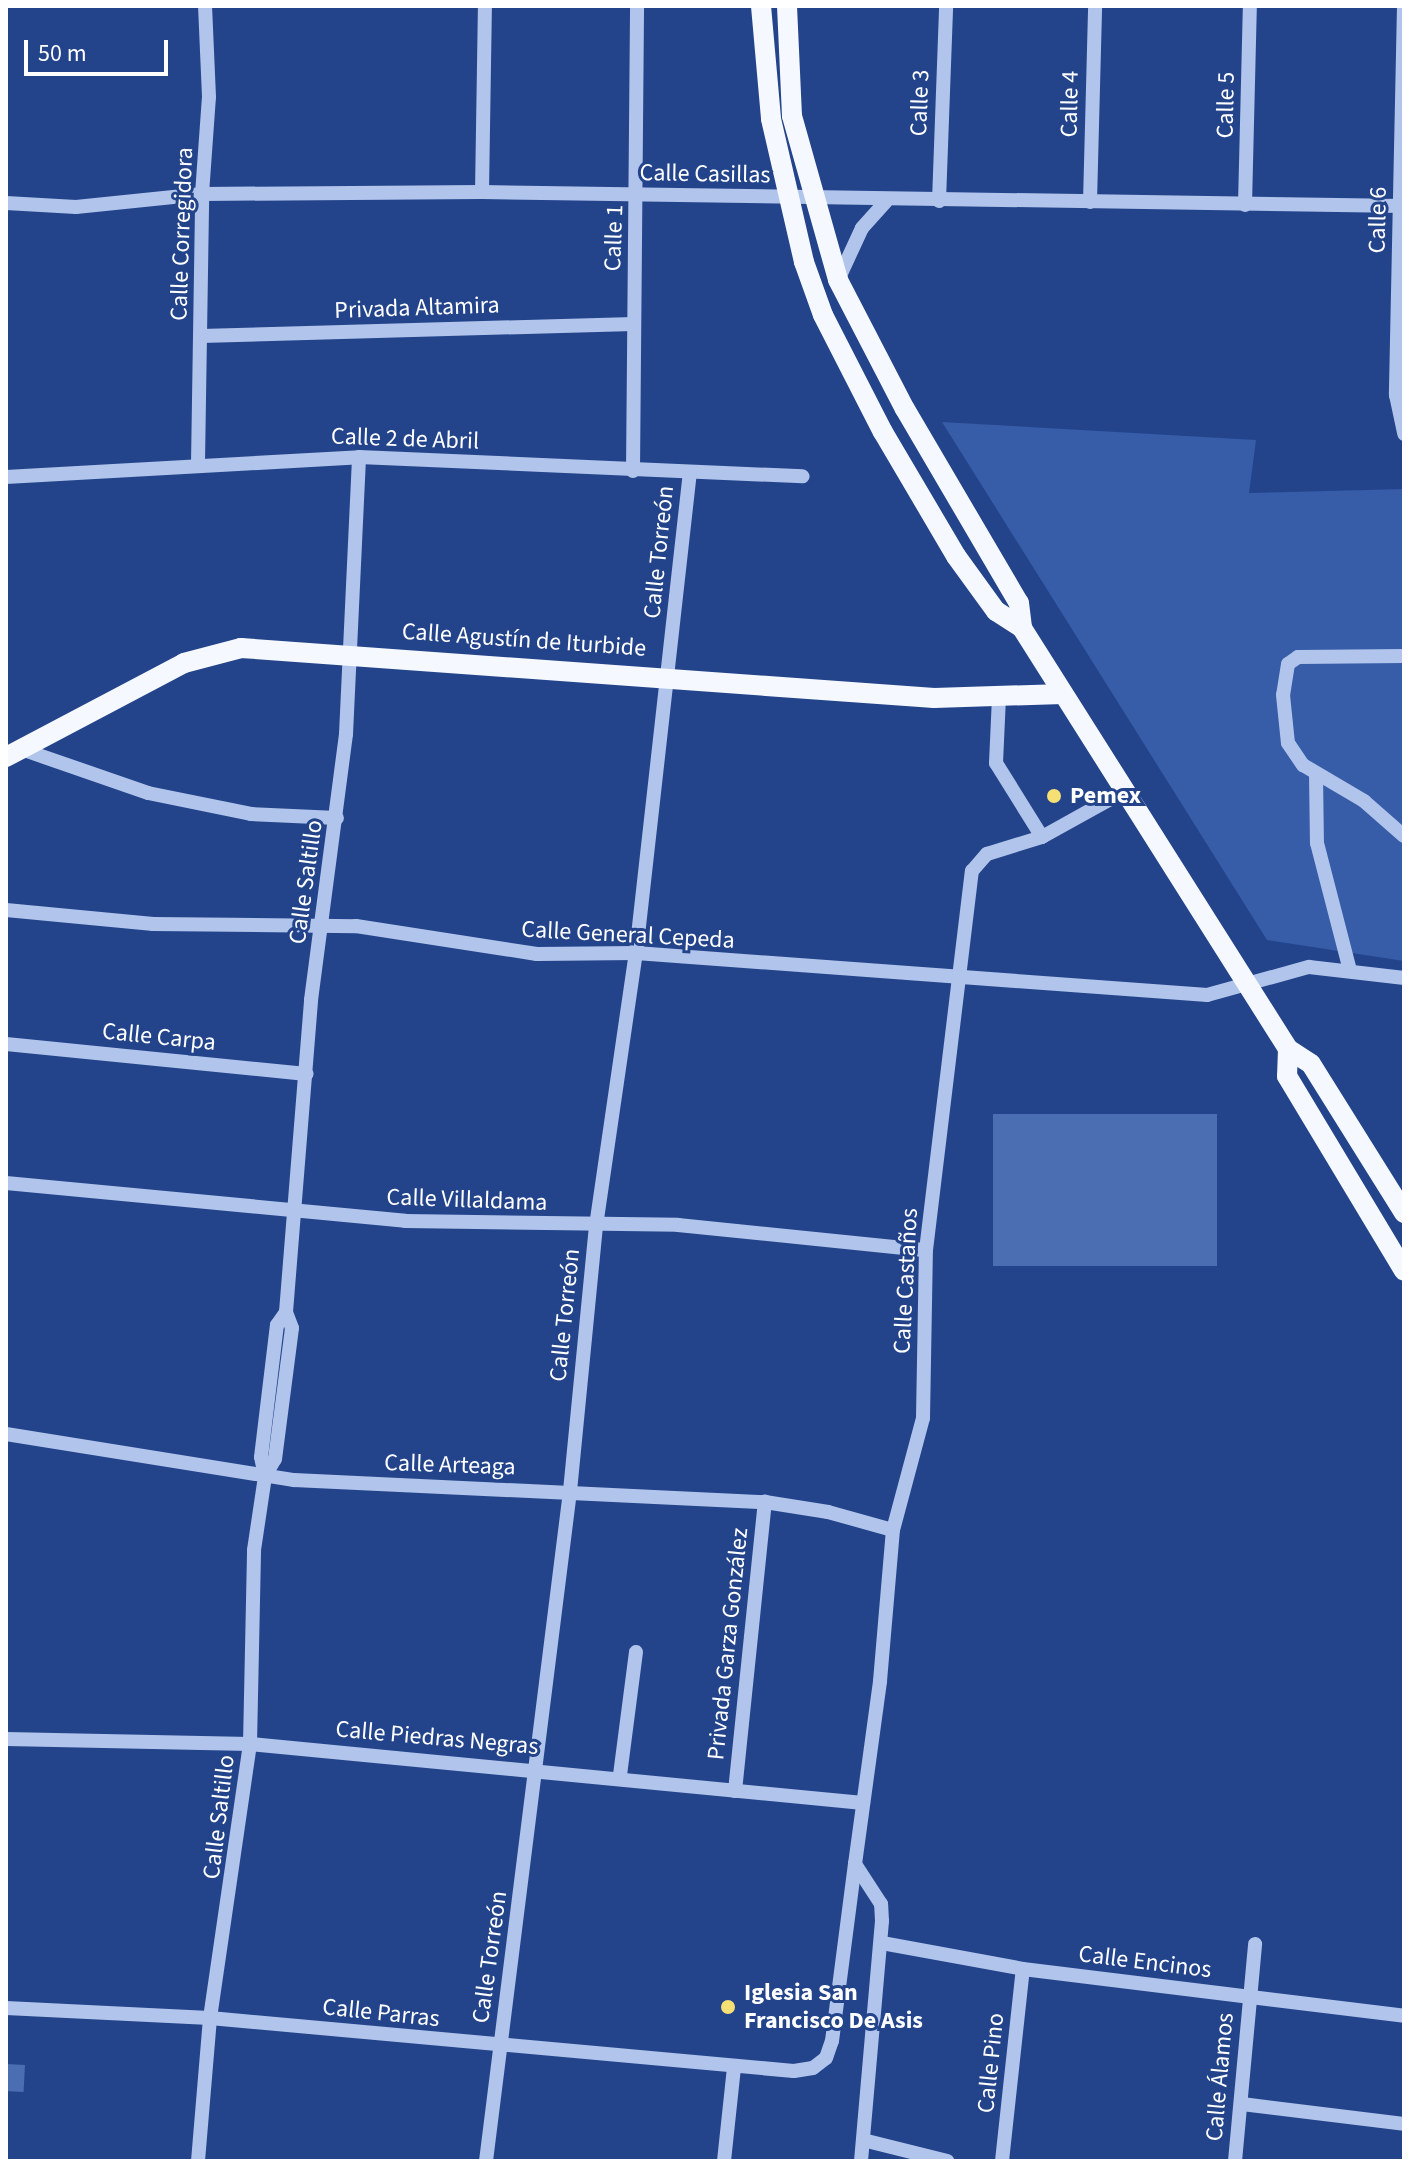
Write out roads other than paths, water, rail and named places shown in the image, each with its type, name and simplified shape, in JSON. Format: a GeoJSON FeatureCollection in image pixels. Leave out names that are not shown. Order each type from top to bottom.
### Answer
{"type":"FeatureCollection","features":[{"type":"Feature","properties":{"kind":"main road"},"geometry":{"type":"LineString","coordinates":[[761,6],[771,119],[787,197],[823,315],[883,432],[956,556],[996,611],[1022,628],[1288,1049],[1311,1064],[1404,1213]]}},
{"type":"Feature","properties":{"kind":"main road"},"geometry":{"type":"LineString","coordinates":[[787,6],[792,116],[838,280],[905,409],[1019,603],[1022,628]]}},
{"type":"Feature","properties":{"kind":"main road","name":"Calle Agustín de Iturbide"},"geometry":{"type":"LineString","coordinates":[[15,754],[154,678],[210,653],[241,648],[349,652],[934,698],[1063,694]]}},
{"type":"Feature","properties":{"kind":"main road"},"geometry":{"type":"LineString","coordinates":[[1288,1049],[1287,1076],[1404,1271]]}},
{"type":"Feature","properties":{"kind":"street","name":"Calle Corregidora"},"geometry":{"type":"LineString","coordinates":[[198,463],[202,194],[209,97],[205,6]]}},
{"type":"Feature","properties":{"kind":"street"},"geometry":{"type":"LineString","coordinates":[[482,192],[485,6]]}},
{"type":"Feature","properties":{"kind":"street","name":"Calle 1"},"geometry":{"type":"LineString","coordinates":[[633,471],[638,195],[637,6]]}},
{"type":"Feature","properties":{"kind":"street","name":"Calle 3"},"geometry":{"type":"LineString","coordinates":[[939,201],[946,6]]}},
{"type":"Feature","properties":{"kind":"street","name":"Calle 4"},"geometry":{"type":"LineString","coordinates":[[1090,202],[1095,6]]}},
{"type":"Feature","properties":{"kind":"street","name":"Calle 5"},"geometry":{"type":"LineString","coordinates":[[1245,205],[1250,6]]}},
{"type":"Feature","properties":{"kind":"street","name":"Calle 6"},"geometry":{"type":"LineString","coordinates":[[1404,6],[1396,395],[1404,434]]}},
{"type":"Feature","properties":{"kind":"street","name":"Calle Casillas"},"geometry":{"type":"LineString","coordinates":[[6,203],[76,207],[202,194],[482,192],[886,201],[1402,206]]}},
{"type":"Feature","properties":{"kind":"street"},"geometry":{"type":"LineString","coordinates":[[838,280],[862,228],[886,201]]}},
{"type":"Feature","properties":{"kind":"street","name":"Privada Altamira"},"geometry":{"type":"LineString","coordinates":[[201,336],[634,324]]}},
{"type":"Feature","properties":{"kind":"street","name":"Calle 2 de Abril"},"geometry":{"type":"LineString","coordinates":[[6,477],[198,463],[359,457],[803,476]]}},
{"type":"Feature","properties":{"kind":"street","name":"Calle Saltillo"},"geometry":{"type":"LineString","coordinates":[[198,2161],[210,2018],[235,1872],[250,1744],[254,1550],[265,1476],[275,1459],[292,1328],[286,1312],[311,1000],[337,818],[359,457]]}},
{"type":"Feature","properties":{"kind":"street","name":"Calle Torreón"},"geometry":{"type":"LineString","coordinates":[[486,2161],[570,1491],[596,1226],[636,953],[690,473]]}},
{"type":"Feature","properties":{"kind":"street"},"geometry":{"type":"LineString","coordinates":[[1404,656],[1314,653],[1288,664],[1283,695],[1288,743],[1316,774],[1364,801],[1404,836]]}},
{"type":"Feature","properties":{"kind":"street"},"geometry":{"type":"LineString","coordinates":[[999,697],[994,717],[996,763],[1042,837]]}},
{"type":"Feature","properties":{"kind":"street"},"geometry":{"type":"LineString","coordinates":[[15,754],[148,793],[251,814],[337,818]]}},
{"type":"Feature","properties":{"kind":"street"},"geometry":{"type":"LineString","coordinates":[[1316,774],[1317,843],[1350,971]]}},
{"type":"Feature","properties":{"kind":"street","name":"Calle Castaños"},"geometry":{"type":"LineString","coordinates":[[832,2041],[863,1803],[893,1530],[923,1418],[926,1250],[972,871],[987,854],[1042,837],[1125,791]]}},
{"type":"Feature","properties":{"kind":"street","name":"Calle General Cepeda"},"geometry":{"type":"LineString","coordinates":[[6,910],[126,922],[387,929],[466,947],[537,954],[636,953],[1207,995],[1249,987],[1309,967],[1404,978]]}},
{"type":"Feature","properties":{"kind":"street","name":"Calle Carpa"},"geometry":{"type":"LineString","coordinates":[[6,1044],[307,1074]]}},
{"type":"Feature","properties":{"kind":"street","name":"Calle Villaldama"},"geometry":{"type":"LineString","coordinates":[[6,1183],[405,1221],[678,1225],[926,1250]]}},
{"type":"Feature","properties":{"kind":"street","name":"Calle Arteaga"},"geometry":{"type":"LineString","coordinates":[[6,1434],[80,1442],[265,1476],[765,1502],[828,1512],[893,1530]]}},
{"type":"Feature","properties":{"kind":"street","name":"Privada Garza González"},"geometry":{"type":"LineString","coordinates":[[735,1791],[765,1502]]}},
{"type":"Feature","properties":{"kind":"street"},"geometry":{"type":"LineString","coordinates":[[620,1775],[636,1652]]}},
{"type":"Feature","properties":{"kind":"street","name":"Calle Piedras Negras"},"geometry":{"type":"LineString","coordinates":[[6,1739],[250,1744],[620,1775],[735,1791],[863,1803]]}},
{"type":"Feature","properties":{"kind":"street"},"geometry":{"type":"LineString","coordinates":[[855,1864],[881,1904],[882,1943],[861,2161]]}},
{"type":"Feature","properties":{"kind":"street","name":"Calle Encinos"},"geometry":{"type":"LineString","coordinates":[[882,1943],[1023,1969],[1404,2016]]}},
{"type":"Feature","properties":{"kind":"street","name":"Calle Álamos"},"geometry":{"type":"LineString","coordinates":[[1235,2161],[1255,1944]]}},
{"type":"Feature","properties":{"kind":"street","name":"Calle Pino"},"geometry":{"type":"LineString","coordinates":[[1002,2161],[1023,1969]]}},
{"type":"Feature","properties":{"kind":"street","name":"Calle Parras"},"geometry":{"type":"LineString","coordinates":[[6,2008],[210,2018],[734,2068],[813,2068],[826,2058],[832,2041]]}},
{"type":"Feature","properties":{"kind":"street"},"geometry":{"type":"LineString","coordinates":[[724,2161],[734,2068]]}},
{"type":"Feature","properties":{"kind":"street"},"geometry":{"type":"LineString","coordinates":[[1242,2104],[1404,2124]]}},
{"type":"Feature","properties":{"kind":"street"},"geometry":{"type":"LineString","coordinates":[[863,2140],[947,2161]]}},
{"type":"Feature","properties":{"kind":"place","name":"Pemex"},"geometry":{"type":"Point","coordinates":[1054,796]}},
{"type":"Feature","properties":{"kind":"place","name":"Iglesia San Francisco De Asis"},"geometry":{"type":"Point","coordinates":[728,2007]}}]}
